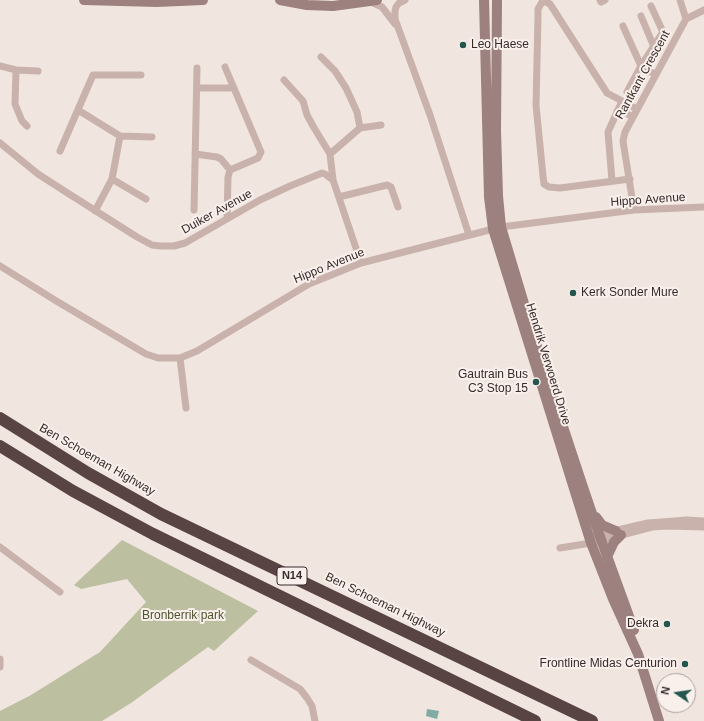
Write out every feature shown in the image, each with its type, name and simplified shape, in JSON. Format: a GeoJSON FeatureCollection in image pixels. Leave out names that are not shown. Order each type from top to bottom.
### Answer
{"type":"FeatureCollection","features":[{"type":"Feature","properties":{"kind":"highway","name":"Ben Schoeman Highway"},"geometry":{"type":"LineString","coordinates":[[0,418],[88,473],[161,514],[592,721]]}},
{"type":"Feature","properties":{"kind":"highway","name":"N14"},"geometry":{"type":"LineString","coordinates":[[0,446],[73,491],[153,534],[535,721]]}},
{"type":"Feature","properties":{"kind":"main road"},"geometry":{"type":"LineString","coordinates":[[84,0],[157,2],[203,0]]}},
{"type":"Feature","properties":{"kind":"main road"},"geometry":{"type":"LineString","coordinates":[[280,0],[320,6],[333,6],[373,1]]}},
{"type":"Feature","properties":{"kind":"main road","name":"Hendrik Verwoerd Drive"},"geometry":{"type":"LineString","coordinates":[[484,0],[489,190],[497,228],[613,599],[638,654],[659,721]]}},
{"type":"Feature","properties":{"kind":"main road","name":"Hendrik Verwoerd Drive"},"geometry":{"type":"LineString","coordinates":[[497,0],[497,228],[591,511],[595,539],[607,557],[655,686],[666,721]]}},
{"type":"Feature","properties":{"kind":"main road"},"geometry":{"type":"LineString","coordinates":[[591,511],[602,525],[618,533],[607,557]]}},
{"type":"Feature","properties":{"kind":"street"},"geometry":{"type":"LineString","coordinates":[[406,0],[399,3],[395,11],[397,28],[430,115],[469,235]]}},
{"type":"Feature","properties":{"kind":"street"},"geometry":{"type":"LineString","coordinates":[[600,0],[601,2],[604,0]]}},
{"type":"Feature","properties":{"kind":"street"},"geometry":{"type":"LineString","coordinates":[[680,0],[686,19],[704,10]]}},
{"type":"Feature","properties":{"kind":"street"},"geometry":{"type":"LineString","coordinates":[[373,1],[382,7],[397,28]]}},
{"type":"Feature","properties":{"kind":"street"},"geometry":{"type":"LineString","coordinates":[[630,178],[560,188],[548,187],[544,184],[536,105],[538,9],[542,2],[548,2],[550,4],[607,93],[637,109]]}},
{"type":"Feature","properties":{"kind":"street"},"geometry":{"type":"LineString","coordinates":[[627,92],[641,66],[663,32],[651,6]]}},
{"type":"Feature","properties":{"kind":"street"},"geometry":{"type":"LineString","coordinates":[[641,16],[654,47]]}},
{"type":"Feature","properties":{"kind":"street","name":"Rantkant Crescent"},"geometry":{"type":"LineString","coordinates":[[634,210],[623,141],[625,132],[686,19]]}},
{"type":"Feature","properties":{"kind":"street"},"geometry":{"type":"LineString","coordinates":[[623,26],[641,66],[656,75]]}},
{"type":"Feature","properties":{"kind":"street"},"geometry":{"type":"LineString","coordinates":[[321,57],[335,72],[346,88],[357,112],[360,128]]}},
{"type":"Feature","properties":{"kind":"street"},"geometry":{"type":"LineString","coordinates":[[0,66],[16,70],[38,71]]}},
{"type":"Feature","properties":{"kind":"street"},"geometry":{"type":"LineString","coordinates":[[225,67],[261,152],[258,158],[230,170]]}},
{"type":"Feature","properties":{"kind":"street"},"geometry":{"type":"LineString","coordinates":[[194,210],[197,68]]}},
{"type":"Feature","properties":{"kind":"street"},"geometry":{"type":"LineString","coordinates":[[16,70],[15,104],[22,121],[27,126]]}},
{"type":"Feature","properties":{"kind":"street"},"geometry":{"type":"LineString","coordinates":[[60,151],[93,75],[141,75]]}},
{"type":"Feature","properties":{"kind":"street"},"geometry":{"type":"LineString","coordinates":[[284,80],[303,101],[313,126],[331,156],[334,180],[361,263]]}},
{"type":"Feature","properties":{"kind":"street"},"geometry":{"type":"LineString","coordinates":[[197,88],[234,88]]}},
{"type":"Feature","properties":{"kind":"street"},"geometry":{"type":"LineString","coordinates":[[612,181],[608,132],[622,101]]}},
{"type":"Feature","properties":{"kind":"street"},"geometry":{"type":"LineString","coordinates":[[78,110],[120,136],[152,138]]}},
{"type":"Feature","properties":{"kind":"street"},"geometry":{"type":"LineString","coordinates":[[617,111],[620,113],[625,112],[632,117]]}},
{"type":"Feature","properties":{"kind":"street"},"geometry":{"type":"LineString","coordinates":[[334,180],[322,173],[331,156],[360,128],[381,125]]}},
{"type":"Feature","properties":{"kind":"street"},"geometry":{"type":"LineString","coordinates":[[95,210],[112,179],[120,136]]}},
{"type":"Feature","properties":{"kind":"street","name":"Duiker Avenue"},"geometry":{"type":"LineString","coordinates":[[0,143],[38,174],[142,240],[152,245],[160,246],[174,246],[185,243],[272,194],[322,173]]}},
{"type":"Feature","properties":{"kind":"street"},"geometry":{"type":"LineString","coordinates":[[195,154],[217,156],[230,170]]}},
{"type":"Feature","properties":{"kind":"street"},"geometry":{"type":"LineString","coordinates":[[227,219],[228,177],[230,170]]}},
{"type":"Feature","properties":{"kind":"street"},"geometry":{"type":"LineString","coordinates":[[112,179],[146,199]]}},
{"type":"Feature","properties":{"kind":"street"},"geometry":{"type":"LineString","coordinates":[[339,197],[387,185],[391,187],[398,207]]}},
{"type":"Feature","properties":{"kind":"street","name":"Hippo Avenue"},"geometry":{"type":"LineString","coordinates":[[0,266],[146,354],[158,358],[180,358],[197,351],[309,284],[361,263],[497,228],[634,210],[704,207]]}},
{"type":"Feature","properties":{"kind":"street"},"geometry":{"type":"LineString","coordinates":[[180,358],[186,408]]}},
{"type":"Feature","properties":{"kind":"street"},"geometry":{"type":"LineString","coordinates":[[618,533],[636,525],[659,521],[687,520],[704,522]]}},
{"type":"Feature","properties":{"kind":"street"},"geometry":{"type":"LineString","coordinates":[[560,548],[618,533],[660,526],[704,527]]}},
{"type":"Feature","properties":{"kind":"street"},"geometry":{"type":"LineString","coordinates":[[0,547],[60,592]]}},
{"type":"Feature","properties":{"kind":"street"},"geometry":{"type":"LineString","coordinates":[[0,659],[0,666]]}},
{"type":"Feature","properties":{"kind":"street"},"geometry":{"type":"LineString","coordinates":[[251,660],[300,689],[312,706],[315,721]]}},
{"type":"Feature","properties":{"kind":"green space","name":"Bronberrik park"},"geometry":{"type":"Polygon","coordinates":[[[122,540],[258,611],[214,651],[208,647],[131,703],[102,721],[0,721],[0,711],[31,695],[100,652],[146,602],[127,579],[81,589],[74,585],[122,540]]]}},
{"type":"Feature","properties":{"kind":"water"},"geometry":{"type":"Polygon","coordinates":[[[427,709],[439,711],[437,719],[426,716],[427,709]]]}},
{"type":"Feature","properties":{"kind":"place","name":"Leo Haese"},"geometry":{"type":"Point","coordinates":[463,45]}},
{"type":"Feature","properties":{"kind":"place","name":"Kerk Sonder Mure"},"geometry":{"type":"Point","coordinates":[573,293]}},
{"type":"Feature","properties":{"kind":"place","name":"Gautrain Bus C3 Stop 15"},"geometry":{"type":"Point","coordinates":[536,382]}},
{"type":"Feature","properties":{"kind":"place","name":"Dekra"},"geometry":{"type":"Point","coordinates":[667,624]}},
{"type":"Feature","properties":{"kind":"place","name":"Frontline Midas Centurion"},"geometry":{"type":"Point","coordinates":[685,664]}}]}
